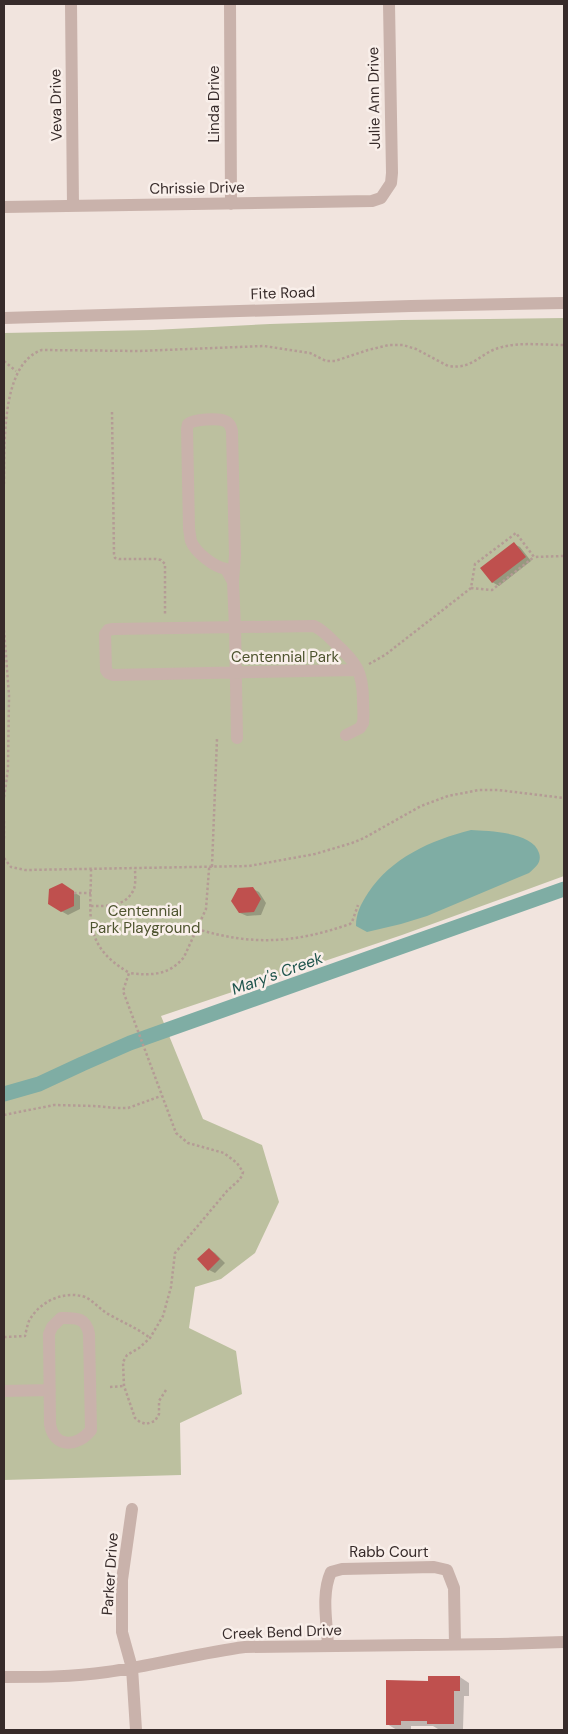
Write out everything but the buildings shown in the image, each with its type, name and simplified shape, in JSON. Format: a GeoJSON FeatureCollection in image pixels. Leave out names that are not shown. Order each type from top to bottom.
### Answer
{"type":"FeatureCollection","features":[{"type":"Feature","properties":{"kind":"street","name":"Veva Drive"},"geometry":{"type":"LineString","coordinates":[[70,4],[73,206]]}},
{"type":"Feature","properties":{"kind":"street","name":"Linda Drive"},"geometry":{"type":"LineString","coordinates":[[230,4],[231,204]]}},
{"type":"Feature","properties":{"kind":"street","name":"Julie Ann Drive"},"geometry":{"type":"LineString","coordinates":[[386,191],[391,183],[392,174],[389,4]]}},
{"type":"Feature","properties":{"kind":"street","name":"Chrissie Drive"},"geometry":{"type":"LineString","coordinates":[[4,207],[372,201],[381,198],[386,191]]}},
{"type":"Feature","properties":{"kind":"street","name":"Fite Road"},"geometry":{"type":"LineString","coordinates":[[4,318],[411,306],[564,304]]}},
{"type":"Feature","properties":{"kind":"street"},"geometry":{"type":"LineString","coordinates":[[233,582],[226,569],[217,567],[210,562],[191,542],[187,429],[188,424],[196,420],[220,420],[230,425],[232,431],[235,555],[233,582],[238,738]]}},
{"type":"Feature","properties":{"kind":"street"},"geometry":{"type":"LineString","coordinates":[[346,735],[360,728],[363,723],[363,684],[361,675],[358,670],[346,654],[320,629],[314,626],[108,630],[106,634],[106,670],[108,673],[113,674],[358,670]]}},
{"type":"Feature","properties":{"kind":"street"},"geometry":{"type":"LineString","coordinates":[[61,1318],[76,1318],[83,1321],[88,1327],[90,1334],[92,1423],[92,1430],[77,1443],[65,1443],[56,1437],[51,1430],[50,1390],[49,1334],[52,1327],[61,1318]]}},
{"type":"Feature","properties":{"kind":"street"},"geometry":{"type":"LineString","coordinates":[[4,1391],[50,1390]]}},
{"type":"Feature","properties":{"kind":"street","name":"Parker Drive"},"geometry":{"type":"LineString","coordinates":[[132,1510],[122,1580],[122,1632],[132,1668],[136,1730]]}},
{"type":"Feature","properties":{"kind":"street","name":"Rabb Court"},"geometry":{"type":"LineString","coordinates":[[328,1646],[326,1592],[327,1581],[331,1572],[342,1568],[434,1567],[447,1570],[454,1588],[455,1645]]}},
{"type":"Feature","properties":{"kind":"street","name":"Creek Bend Drive"},"geometry":{"type":"LineString","coordinates":[[4,1677],[66,1677],[132,1668],[210,1651],[245,1647],[564,1642]]}},
{"type":"Feature","properties":{"kind":"path"},"geometry":{"type":"LineString","coordinates":[[4,484],[8,395],[11,380],[28,356],[36,352],[50,349],[139,351],[264,346],[310,353],[326,361],[335,362],[368,350],[389,345],[403,345],[416,348],[448,366],[463,367],[503,347],[564,345]]}},
{"type":"Feature","properties":{"kind":"path"},"geometry":{"type":"LineString","coordinates":[[4,361],[16,371]]}},
{"type":"Feature","properties":{"kind":"path"},"geometry":{"type":"LineString","coordinates":[[112,412],[114,554],[115,558],[119,559],[156,559],[161,560],[165,564],[165,628]]}},
{"type":"Feature","properties":{"kind":"path"},"geometry":{"type":"LineString","coordinates":[[471,588],[474,564],[516,533],[534,557]]}},
{"type":"Feature","properties":{"kind":"path"},"geometry":{"type":"LineString","coordinates":[[358,670],[385,655],[471,588],[492,590],[534,557],[564,556]]}},
{"type":"Feature","properties":{"kind":"path"},"geometry":{"type":"LineString","coordinates":[[4,630],[9,695],[8,768],[4,798]]}},
{"type":"Feature","properties":{"kind":"path"},"geometry":{"type":"LineString","coordinates":[[91,869],[92,930],[96,942],[107,956],[129,973],[146,975],[160,974],[179,964],[206,909],[209,869],[212,866],[217,739]]}},
{"type":"Feature","properties":{"kind":"path"},"geometry":{"type":"LineString","coordinates":[[4,858],[11,867],[26,870],[249,866],[315,854],[340,847],[364,838],[434,800],[464,793],[479,790],[498,790],[564,798]]}},
{"type":"Feature","properties":{"kind":"path"},"geometry":{"type":"LineString","coordinates":[[4,820],[4,840]]}},
{"type":"Feature","properties":{"kind":"path"},"geometry":{"type":"LineString","coordinates":[[91,906],[118,905],[127,898],[134,888],[135,868]]}},
{"type":"Feature","properties":{"kind":"path"},"geometry":{"type":"LineString","coordinates":[[74,893],[91,893]]}},
{"type":"Feature","properties":{"kind":"path"},"geometry":{"type":"LineString","coordinates":[[197,930],[241,940],[267,941],[297,938],[350,924],[358,905]]}},
{"type":"Feature","properties":{"kind":"path"},"geometry":{"type":"LineString","coordinates":[[129,973],[123,987],[126,998],[176,1133],[188,1143],[224,1153],[238,1163],[243,1172],[238,1181],[227,1191],[175,1253],[171,1287],[159,1325],[145,1344],[125,1358],[122,1367],[124,1386],[135,1418],[140,1422],[146,1424],[155,1421],[159,1414],[159,1401],[166,1390]]}},
{"type":"Feature","properties":{"kind":"path"},"geometry":{"type":"LineString","coordinates":[[4,1115],[54,1106],[128,1108],[161,1096]]}},
{"type":"Feature","properties":{"kind":"path"},"geometry":{"type":"LineString","coordinates":[[110,1388],[124,1386]]}},
{"type":"Feature","properties":{"kind":"green space","name":"Centennial Park"},"geometry":{"type":"Polygon","coordinates":[[[564,318],[564,876],[402,935],[161,1016],[203,1119],[262,1145],[279,1202],[255,1253],[221,1279],[195,1287],[189,1328],[236,1351],[242,1394],[180,1423],[181,1475],[4,1480],[4,333],[153,330],[402,320],[564,318]]]}},
{"type":"Feature","properties":{"kind":"water"},"geometry":{"type":"Polygon","coordinates":[[[471,830],[520,837],[535,846],[540,856],[539,862],[529,873],[427,916],[367,932],[356,926],[358,913],[363,901],[377,881],[388,870],[400,860],[427,845],[471,830]]]}},
{"type":"Feature","properties":{"kind":"waterway","name":"Mary's Creek"},"geometry":{"type":"LineString","coordinates":[[4,1094],[39,1084],[130,1043],[564,889]]}},
{"type":"Feature","properties":{"kind":"park label","name":"Centennial Park Playground"},"geometry":{"type":"Point","coordinates":[145,920]}}]}
